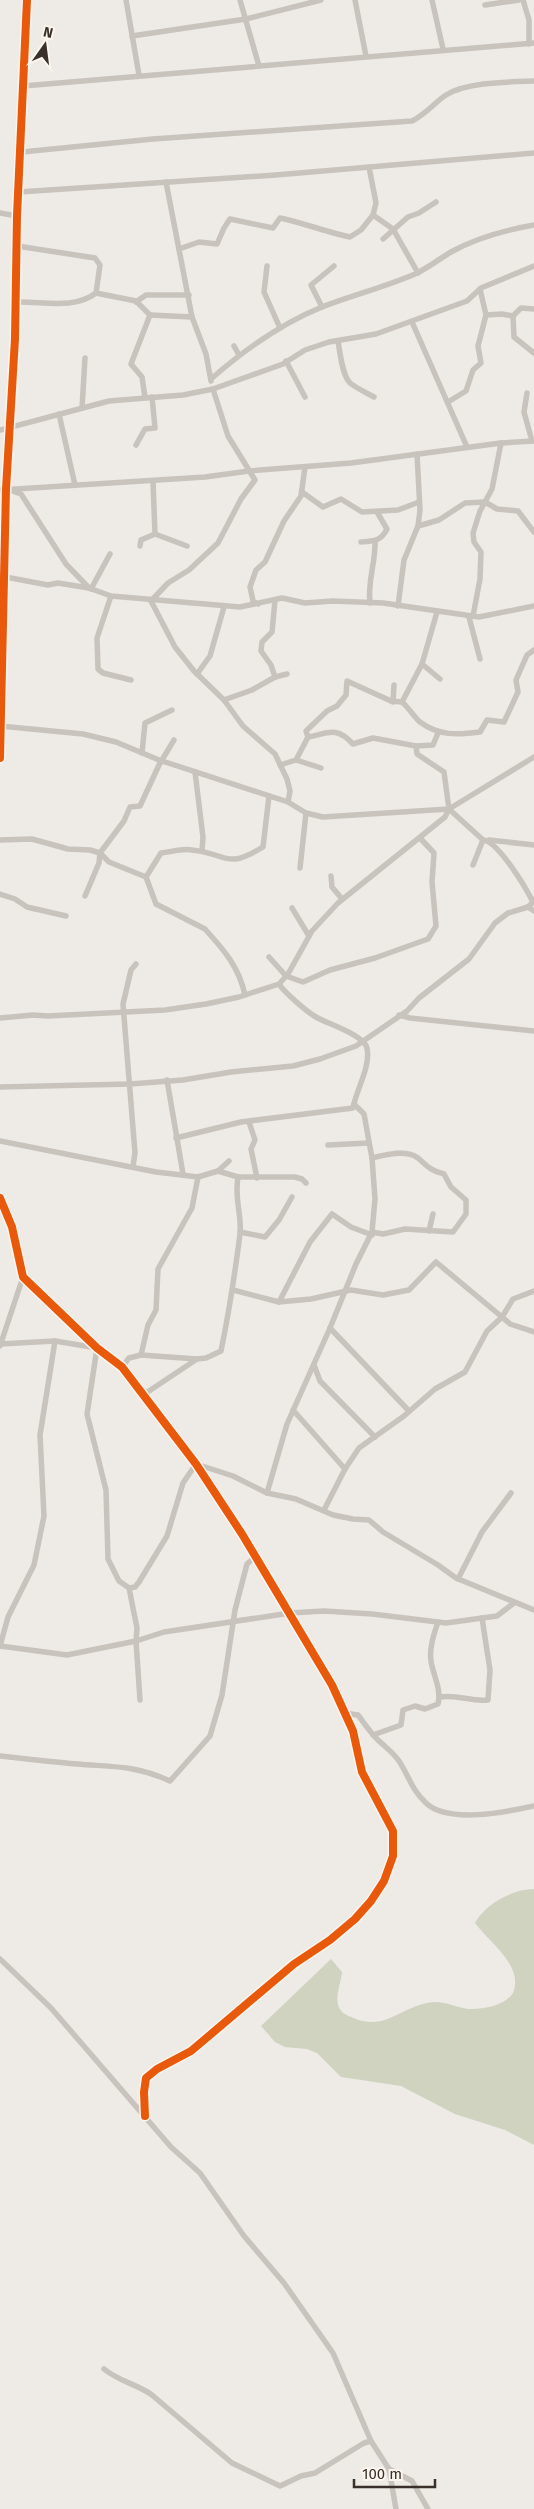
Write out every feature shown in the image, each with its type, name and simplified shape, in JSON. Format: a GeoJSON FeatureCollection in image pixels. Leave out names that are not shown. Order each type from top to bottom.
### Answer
{"type":"FeatureCollection","features":[{"type":"Feature","properties":{"kind":"street"},"geometry":{"type":"LineString","coordinates":[[0,758],[3,490],[11,429],[17,216],[22,152],[27,0]]}},
{"type":"Feature","properties":{"kind":"street"},"geometry":{"type":"LineString","coordinates":[[126,0],[139,75]]}},
{"type":"Feature","properties":{"kind":"street"},"geometry":{"type":"LineString","coordinates":[[240,0],[259,66]]}},
{"type":"Feature","properties":{"kind":"street"},"geometry":{"type":"LineString","coordinates":[[132,36],[246,19],[321,0]]}},
{"type":"Feature","properties":{"kind":"street"},"geometry":{"type":"LineString","coordinates":[[355,0],[366,56]]}},
{"type":"Feature","properties":{"kind":"street"},"geometry":{"type":"LineString","coordinates":[[432,0],[443,49]]}},
{"type":"Feature","properties":{"kind":"street"},"geometry":{"type":"LineString","coordinates":[[485,5],[519,0]]}},
{"type":"Feature","properties":{"kind":"street"},"geometry":{"type":"LineString","coordinates":[[23,86],[443,49],[532,44],[529,20],[523,0]]}},
{"type":"Feature","properties":{"kind":"street"},"geometry":{"type":"LineString","coordinates":[[22,152],[153,139],[412,121],[425,114],[448,94],[492,84],[534,81]]}},
{"type":"Feature","properties":{"kind":"street"},"geometry":{"type":"LineString","coordinates":[[19,192],[534,154]]}},
{"type":"Feature","properties":{"kind":"street"},"geometry":{"type":"LineString","coordinates":[[179,249],[199,242],[218,244],[224,228],[230,219],[273,228],[280,218],[350,237],[361,230],[373,215],[376,203],[369,167]]}},
{"type":"Feature","properties":{"kind":"street"},"geometry":{"type":"LineString","coordinates":[[151,601],[168,583],[189,570],[218,543],[237,505],[255,480],[228,436],[211,389],[206,354],[192,317],[166,182]]}},
{"type":"Feature","properties":{"kind":"street"},"geometry":{"type":"LineString","coordinates":[[383,239],[408,217],[419,213],[436,202]]}},
{"type":"Feature","properties":{"kind":"street"},"geometry":{"type":"LineString","coordinates":[[0,213],[17,216]]}},
{"type":"Feature","properties":{"kind":"street"},"geometry":{"type":"LineString","coordinates":[[373,215],[393,229],[418,273]]}},
{"type":"Feature","properties":{"kind":"street"},"geometry":{"type":"LineString","coordinates":[[211,379],[239,355],[280,328],[322,307],[418,273],[452,251],[500,233],[534,225]]}},
{"type":"Feature","properties":{"kind":"street"},"geometry":{"type":"LineString","coordinates":[[16,302],[48,302],[59,305],[89,299],[96,293],[100,265],[95,258],[17,246]]}},
{"type":"Feature","properties":{"kind":"street"},"geometry":{"type":"LineString","coordinates":[[267,266],[264,292],[280,328]]}},
{"type":"Feature","properties":{"kind":"street"},"geometry":{"type":"LineString","coordinates":[[322,307],[311,285],[334,266]]}},
{"type":"Feature","properties":{"kind":"street"},"geometry":{"type":"LineString","coordinates":[[0,430],[11,429],[110,401],[152,396],[183,395],[211,389],[284,364],[286,360],[305,350],[338,341],[376,334],[412,322],[467,301],[480,289],[534,266]]}},
{"type":"Feature","properties":{"kind":"street"},"geometry":{"type":"LineString","coordinates":[[448,402],[466,391],[473,370],[481,363],[478,346],[486,315],[480,289]]}},
{"type":"Feature","properties":{"kind":"street"},"geometry":{"type":"LineString","coordinates":[[96,293],[136,302],[150,315],[192,317]]}},
{"type":"Feature","properties":{"kind":"street"},"geometry":{"type":"LineString","coordinates":[[136,302],[146,295],[189,295]]}},
{"type":"Feature","properties":{"kind":"street"},"geometry":{"type":"LineString","coordinates":[[534,309],[521,308],[513,316],[514,337],[534,353]]}},
{"type":"Feature","properties":{"kind":"street"},"geometry":{"type":"LineString","coordinates":[[486,315],[502,314],[513,316]]}},
{"type":"Feature","properties":{"kind":"street"},"geometry":{"type":"LineString","coordinates":[[144,397],[142,377],[131,364],[150,315]]}},
{"type":"Feature","properties":{"kind":"street"},"geometry":{"type":"LineString","coordinates":[[412,322],[467,447]]}},
{"type":"Feature","properties":{"kind":"street"},"geometry":{"type":"LineString","coordinates":[[338,341],[347,379],[352,385],[358,386],[374,397]]}},
{"type":"Feature","properties":{"kind":"street"},"geometry":{"type":"LineString","coordinates":[[234,346],[239,355]]}},
{"type":"Feature","properties":{"kind":"street"},"geometry":{"type":"LineString","coordinates":[[82,408],[85,358]]}},
{"type":"Feature","properties":{"kind":"street"},"geometry":{"type":"LineString","coordinates":[[286,360],[305,397]]}},
{"type":"Feature","properties":{"kind":"street"},"geometry":{"type":"LineString","coordinates":[[3,490],[205,477],[249,471],[351,463],[467,447],[533,441],[524,412],[527,393]]}},
{"type":"Feature","properties":{"kind":"street"},"geometry":{"type":"LineString","coordinates":[[136,445],[145,429],[154,428],[152,396]]}},
{"type":"Feature","properties":{"kind":"street"},"geometry":{"type":"LineString","coordinates":[[59,414],[75,485]]}},
{"type":"Feature","properties":{"kind":"street"},"geometry":{"type":"LineString","coordinates":[[480,659],[471,617],[480,580],[481,552],[474,542],[473,533],[492,489],[501,443]]}},
{"type":"Feature","properties":{"kind":"street"},"geometry":{"type":"LineString","coordinates":[[398,606],[404,560],[418,526],[417,454]]}},
{"type":"Feature","properties":{"kind":"street"},"geometry":{"type":"LineString","coordinates":[[258,604],[253,601],[250,587],[256,570],[265,562],[284,521],[302,492],[306,467]]}},
{"type":"Feature","properties":{"kind":"street"},"geometry":{"type":"LineString","coordinates":[[154,480],[155,534]]}},
{"type":"Feature","properties":{"kind":"street"},"geometry":{"type":"LineString","coordinates":[[3,490],[21,494],[66,564],[90,588]]}},
{"type":"Feature","properties":{"kind":"street"},"geometry":{"type":"LineString","coordinates":[[302,492],[323,507],[341,499],[362,512],[398,510],[419,502]]}},
{"type":"Feature","properties":{"kind":"street"},"geometry":{"type":"LineString","coordinates":[[418,526],[439,520],[465,503],[485,502],[497,509],[518,511],[534,532]]}},
{"type":"Feature","properties":{"kind":"street"},"geometry":{"type":"LineString","coordinates":[[361,542],[383,537],[387,529],[377,512]]}},
{"type":"Feature","properties":{"kind":"street"},"geometry":{"type":"LineString","coordinates":[[140,546],[142,540],[155,534],[187,546]]}},
{"type":"Feature","properties":{"kind":"street"},"geometry":{"type":"LineString","coordinates":[[370,603],[369,593],[376,554],[375,540]]}},
{"type":"Feature","properties":{"kind":"street"},"geometry":{"type":"LineString","coordinates":[[90,588],[110,554]]}},
{"type":"Feature","properties":{"kind":"street"},"geometry":{"type":"LineString","coordinates":[[3,575],[48,585],[58,583],[90,588],[112,596],[224,607],[240,607],[282,598],[305,604],[333,601],[370,603],[450,612],[471,617],[497,614],[534,606]]}},
{"type":"Feature","properties":{"kind":"street"},"geometry":{"type":"LineString","coordinates":[[112,596],[97,638],[98,669],[103,673],[131,680]]}},
{"type":"Feature","properties":{"kind":"street"},"geometry":{"type":"LineString","coordinates":[[274,600],[272,632],[262,642],[261,652],[271,664],[275,677]]}},
{"type":"Feature","properties":{"kind":"street"},"geometry":{"type":"LineString","coordinates":[[151,601],[161,624],[175,646],[198,674],[224,700],[243,726],[275,754],[290,791],[288,802]]}},
{"type":"Feature","properties":{"kind":"street"},"geometry":{"type":"LineString","coordinates":[[198,674],[210,656],[224,607]]}},
{"type":"Feature","properties":{"kind":"street"},"geometry":{"type":"LineString","coordinates":[[402,702],[422,664],[437,612]]}},
{"type":"Feature","properties":{"kind":"street"},"geometry":{"type":"LineString","coordinates":[[296,760],[308,737],[306,731],[327,710],[337,706],[346,695],[347,682],[393,702],[402,702],[414,712],[418,722],[438,734],[457,736],[480,732],[487,720],[504,722],[518,692],[516,680],[527,655],[534,650]]}},
{"type":"Feature","properties":{"kind":"street"},"geometry":{"type":"LineString","coordinates":[[422,664],[440,679]]}},
{"type":"Feature","properties":{"kind":"street"},"geometry":{"type":"LineString","coordinates":[[224,700],[252,690],[275,677],[287,674]]}},
{"type":"Feature","properties":{"kind":"street"},"geometry":{"type":"LineString","coordinates":[[393,702],[394,685]]}},
{"type":"Feature","properties":{"kind":"street"},"geometry":{"type":"LineString","coordinates":[[142,753],[145,723],[172,710]]}},
{"type":"Feature","properties":{"kind":"street"},"geometry":{"type":"LineString","coordinates":[[1,726],[83,734],[116,742],[163,761],[288,802],[306,813],[323,817],[449,809],[534,758]]}},
{"type":"Feature","properties":{"kind":"street"},"geometry":{"type":"LineString","coordinates":[[308,737],[330,731],[345,736],[353,744],[373,738],[416,746],[433,745],[438,734]]}},
{"type":"Feature","properties":{"kind":"street"},"geometry":{"type":"LineString","coordinates":[[85,896],[99,863],[100,853],[124,821],[130,807],[140,806],[159,765],[174,740]]}},
{"type":"Feature","properties":{"kind":"street"},"geometry":{"type":"LineString","coordinates":[[0,1018],[126,1012],[206,1004],[280,984],[309,936],[342,899],[445,817],[449,809],[444,772],[417,754],[416,746]]}},
{"type":"Feature","properties":{"kind":"street"},"geometry":{"type":"LineString","coordinates":[[280,765],[296,760],[321,768]]}},
{"type":"Feature","properties":{"kind":"street"},"geometry":{"type":"LineString","coordinates":[[195,772],[203,837],[202,851]]}},
{"type":"Feature","properties":{"kind":"street"},"geometry":{"type":"LineString","coordinates":[[146,877],[161,853],[190,849],[202,851],[228,861],[248,856],[263,847],[269,796]]}},
{"type":"Feature","properties":{"kind":"street"},"geometry":{"type":"LineString","coordinates":[[0,1087],[130,1084],[293,1066],[356,1046],[400,1015],[469,959],[494,923],[508,913],[528,907],[533,902],[507,859],[449,809]]}},
{"type":"Feature","properties":{"kind":"street"},"geometry":{"type":"LineString","coordinates":[[300,868],[306,813]]}},
{"type":"Feature","properties":{"kind":"street"},"geometry":{"type":"LineString","coordinates":[[269,957],[286,976],[303,982],[330,970],[375,958],[428,939],[436,926],[432,882],[434,853],[420,838]]}},
{"type":"Feature","properties":{"kind":"street"},"geometry":{"type":"LineString","coordinates":[[0,840],[32,840],[68,849],[82,848],[100,853],[109,862],[146,877],[156,904],[205,929],[238,968],[245,995]]}},
{"type":"Feature","properties":{"kind":"street"},"geometry":{"type":"LineString","coordinates":[[486,840],[534,845]]}},
{"type":"Feature","properties":{"kind":"street"},"geometry":{"type":"LineString","coordinates":[[473,865],[486,840]]}},
{"type":"Feature","properties":{"kind":"street"},"geometry":{"type":"LineString","coordinates":[[332,876],[332,887],[342,899]]}},
{"type":"Feature","properties":{"kind":"street"},"geometry":{"type":"LineString","coordinates":[[0,894],[15,899],[27,907],[66,916]]}},
{"type":"Feature","properties":{"kind":"street"},"geometry":{"type":"LineString","coordinates":[[528,907],[534,911]]}},
{"type":"Feature","properties":{"kind":"street"},"geometry":{"type":"LineString","coordinates":[[292,908],[309,936]]}},
{"type":"Feature","properties":{"kind":"street"},"geometry":{"type":"LineString","coordinates":[[133,1166],[135,1153],[126,1012],[123,1004],[131,970],[136,964]]}},
{"type":"Feature","properties":{"kind":"street"},"geometry":{"type":"LineString","coordinates":[[176,1138],[249,1122],[353,1108],[365,1066],[367,1049],[363,1040],[314,1016],[287,995],[280,984]]}},
{"type":"Feature","properties":{"kind":"street"},"geometry":{"type":"LineString","coordinates":[[400,1015],[410,1018],[534,1031]]}},
{"type":"Feature","properties":{"kind":"street"},"geometry":{"type":"LineString","coordinates":[[167,1080],[183,1174]]}},
{"type":"Feature","properties":{"kind":"street"},"geometry":{"type":"LineString","coordinates":[[267,1493],[293,1410],[372,1234],[375,1199],[372,1158],[364,1114],[354,1104]]}},
{"type":"Feature","properties":{"kind":"street"},"geometry":{"type":"LineString","coordinates":[[249,1122],[255,1140],[251,1149],[257,1178]]}},
{"type":"Feature","properties":{"kind":"street"},"geometry":{"type":"LineString","coordinates":[[0,1141],[156,1172],[198,1177],[218,1171],[229,1161]]}},
{"type":"Feature","properties":{"kind":"street"},"geometry":{"type":"LineString","coordinates":[[328,1145],[369,1143]]}},
{"type":"Feature","properties":{"kind":"street"},"geometry":{"type":"LineString","coordinates":[[279,1302],[310,1242],[332,1214],[351,1227],[372,1234],[383,1234],[404,1229],[453,1232],[466,1214],[466,1200],[451,1187],[444,1174],[432,1171],[416,1156],[396,1153],[372,1158]]}},
{"type":"Feature","properties":{"kind":"street"},"geometry":{"type":"LineString","coordinates":[[218,1171],[238,1177],[295,1177],[302,1179],[306,1183]]}},
{"type":"Feature","properties":{"kind":"street"},"geometry":{"type":"LineString","coordinates":[[141,1355],[148,1325],[156,1310],[158,1269],[192,1208],[198,1177]]}},
{"type":"Feature","properties":{"kind":"street"},"geometry":{"type":"LineString","coordinates":[[122,1367],[129,1358],[141,1355],[206,1358],[221,1351],[233,1290],[240,1232],[235,1194],[238,1177]]}},
{"type":"Feature","properties":{"kind":"street"},"geometry":{"type":"LineString","coordinates":[[240,1232],[265,1237],[279,1220],[292,1197]]}},
{"type":"Feature","properties":{"kind":"street"},"geometry":{"type":"LineString","coordinates":[[0,1198],[12,1227],[23,1277],[0,1344],[55,1341],[97,1348]]}},
{"type":"Feature","properties":{"kind":"street"},"geometry":{"type":"LineString","coordinates":[[429,1231],[433,1214]]}},
{"type":"Feature","properties":{"kind":"street"},"geometry":{"type":"LineString","coordinates":[[233,1290],[279,1302],[311,1299],[345,1291],[383,1295],[409,1290],[436,1262],[510,1324],[534,1332]]}},
{"type":"Feature","properties":{"kind":"street"},"geometry":{"type":"LineString","coordinates":[[23,1277],[97,1348],[122,1367],[196,1464],[290,1613],[332,1685],[353,1731],[362,1772],[393,1831],[393,1856],[384,1881],[355,1919],[330,1940],[294,1964],[191,2050],[157,2069],[146,2078],[144,2092],[145,2116]]}},
{"type":"Feature","properties":{"kind":"street"},"geometry":{"type":"LineString","coordinates":[[324,1510],[345,1469],[359,1448],[435,1389],[464,1372],[487,1331],[502,1318],[513,1299],[534,1291]]}},
{"type":"Feature","properties":{"kind":"street"},"geometry":{"type":"LineString","coordinates":[[330,1328],[409,1411]]}},
{"type":"Feature","properties":{"kind":"street"},"geometry":{"type":"LineString","coordinates":[[55,1341],[40,1435],[44,1516],[34,1565],[8,1617],[0,1646],[66,1655],[136,1641],[164,1632],[290,1613],[324,1611],[372,1614],[446,1623],[497,1616],[514,1603]]}},
{"type":"Feature","properties":{"kind":"street"},"geometry":{"type":"LineString","coordinates":[[97,1348],[87,1414],[106,1490],[108,1559],[119,1581],[129,1588],[138,1628],[136,1641],[140,1700]]}},
{"type":"Feature","properties":{"kind":"street"},"geometry":{"type":"LineString","coordinates":[[143,1395],[197,1358]]}},
{"type":"Feature","properties":{"kind":"street"},"geometry":{"type":"LineString","coordinates":[[314,1365],[320,1381],[375,1437]]}},
{"type":"Feature","properties":{"kind":"street"},"geometry":{"type":"LineString","coordinates":[[293,1410],[345,1469]]}},
{"type":"Feature","properties":{"kind":"street"},"geometry":{"type":"LineString","coordinates":[[129,1588],[135,1587],[139,1582],[167,1536],[183,1483],[196,1464]]}},
{"type":"Feature","properties":{"kind":"street"},"geometry":{"type":"LineString","coordinates":[[196,1464],[233,1476],[267,1493],[296,1499],[353,1520],[369,1520],[383,1532],[438,1564],[458,1579],[534,1611]]}},
{"type":"Feature","properties":{"kind":"street"},"geometry":{"type":"LineString","coordinates":[[458,1579],[482,1532],[511,1493]]}},
{"type":"Feature","properties":{"kind":"street"},"geometry":{"type":"LineString","coordinates":[[0,1756],[41,1761],[120,1765],[154,1773],[170,1781],[210,1736],[222,1696],[232,1623],[247,1564],[255,1557]]}},
{"type":"Feature","properties":{"kind":"street"},"geometry":{"type":"LineString","coordinates":[[440,1697],[455,1695],[474,1702],[488,1700],[490,1670],[482,1618]]}},
{"type":"Feature","properties":{"kind":"street"},"geometry":{"type":"LineString","coordinates":[[373,1735],[401,1725],[402,1710],[415,1706],[425,1709],[438,1704],[440,1697],[431,1660],[432,1640],[438,1622]]}},
{"type":"Feature","properties":{"kind":"street"},"geometry":{"type":"LineString","coordinates":[[345,1712],[358,1715],[373,1735],[399,1761],[408,1782],[424,1801],[442,1812],[459,1814],[489,1813],[534,1806]]}},
{"type":"Feature","properties":{"kind":"street"},"geometry":{"type":"LineString","coordinates":[[0,1960],[51,2008],[124,2095],[171,2147],[200,2174],[244,2236],[284,2284],[333,2353],[371,2441],[389,2469],[396,2509]]}},
{"type":"Feature","properties":{"kind":"street"},"geometry":{"type":"LineString","coordinates":[[104,2369],[113,2376],[144,2389],[232,2463],[280,2486],[301,2476],[315,2473],[364,2443],[371,2441]]}},
{"type":"Feature","properties":{"kind":"street"},"geometry":{"type":"LineString","coordinates":[[389,2469],[412,2481],[428,2509]]}},
{"type":"Feature","properties":{"kind":"green space"},"geometry":{"type":"Polygon","coordinates":[[[534,1889],[534,2145],[505,2130],[455,2114],[401,2086],[341,2077],[317,2053],[307,2049],[285,2047],[275,2042],[261,2026],[331,1959],[342,1972],[337,1998],[339,2008],[345,2014],[366,2022],[384,2020],[432,2002],[468,2009],[495,2006],[501,2003],[514,1990],[515,1980],[513,1971],[502,1953],[475,1923],[485,1910],[500,1899],[517,1892],[534,1889]]]}},
{"type":"Feature","properties":{"kind":"cycle path"},"geometry":{"type":"LineString","coordinates":[[0,758],[6,489],[15,339],[17,216],[27,0]]}},
{"type":"Feature","properties":{"kind":"cycle path"},"geometry":{"type":"LineString","coordinates":[[0,1198],[12,1227],[23,1277],[97,1348],[122,1367],[196,1464],[242,1534],[332,1685],[353,1731],[362,1772],[393,1831],[393,1856],[384,1881],[371,1901],[355,1919],[330,1940],[294,1964],[191,2051],[157,2069],[146,2078],[144,2092],[145,2116]]}}]}
